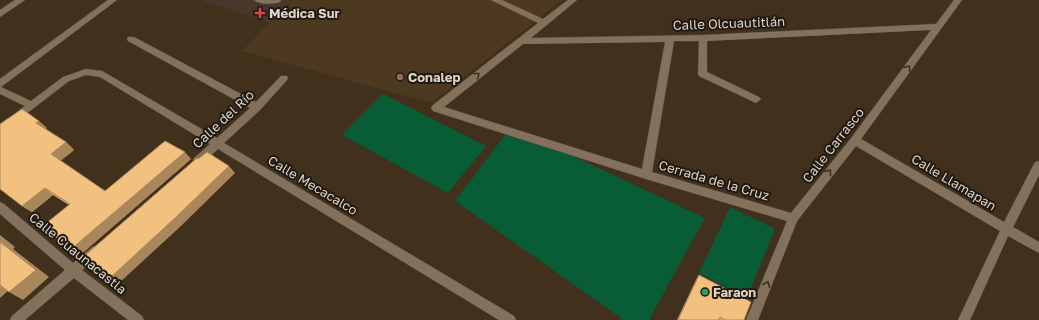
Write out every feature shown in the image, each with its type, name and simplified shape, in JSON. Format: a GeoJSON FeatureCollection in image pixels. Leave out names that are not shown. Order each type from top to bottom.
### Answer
{"type":"FeatureCollection","features":[{"type":"Feature","properties":{"kind":"street"},"geometry":{"type":"LineString","coordinates":[[0,14],[21,0]]}},
{"type":"Feature","properties":{"kind":"street"},"geometry":{"type":"LineString","coordinates":[[0,84],[113,0]]}},
{"type":"Feature","properties":{"kind":"street"},"geometry":{"type":"LineString","coordinates":[[258,0],[277,0]]}},
{"type":"Feature","properties":{"kind":"street"},"geometry":{"type":"LineString","coordinates":[[495,0],[544,23]]}},
{"type":"Feature","properties":{"kind":"street"},"geometry":{"type":"LineString","coordinates":[[573,0],[436,108],[646,175]]}},
{"type":"Feature","properties":{"kind":"street","name":"Calle Carrasco"},"geometry":{"type":"LineString","coordinates":[[752,320],[793,218],[855,140],[958,0]]}},
{"type":"Feature","properties":{"kind":"street","name":"Calle Olcuautitlán"},"geometry":{"type":"LineString","coordinates":[[521,41],[703,38],[938,27]]}},
{"type":"Feature","properties":{"kind":"street","name":"Cerrada de la Cruz"},"geometry":{"type":"LineString","coordinates":[[670,38],[646,175],[793,218]]}},
{"type":"Feature","properties":{"kind":"street"},"geometry":{"type":"LineString","coordinates":[[703,38],[702,74],[756,99]]}},
{"type":"Feature","properties":{"kind":"street"},"geometry":{"type":"LineString","coordinates":[[131,39],[257,107]]}},
{"type":"Feature","properties":{"kind":"street","name":"Calle Mecacalco"},"geometry":{"type":"LineString","coordinates":[[32,105],[66,79],[86,72],[102,74],[510,320]]}},
{"type":"Feature","properties":{"kind":"street","name":"Calle del Río"},"geometry":{"type":"LineString","coordinates":[[188,170],[257,107],[284,78]]}},
{"type":"Feature","properties":{"kind":"street"},"geometry":{"type":"LineString","coordinates":[[0,90],[32,105],[0,130]]}},
{"type":"Feature","properties":{"kind":"street","name":"Calle Llamapan"},"geometry":{"type":"LineString","coordinates":[[855,140],[1039,248]]}},
{"type":"Feature","properties":{"kind":"street"},"geometry":{"type":"LineString","coordinates":[[964,320],[1006,230],[1039,165]]}},
{"type":"Feature","properties":{"kind":"street","name":"Calle Cuaunacastla"},"geometry":{"type":"LineString","coordinates":[[0,207],[74,271],[138,320]]}},
{"type":"Feature","properties":{"kind":"street"},"geometry":{"type":"LineString","coordinates":[[16,320],[104,244]]}},
{"type":"Feature","properties":{"kind":"shaded area","name":"Médica Sur"},"geometry":{"type":"Polygon","coordinates":[[[201,0],[292,0],[271,23],[201,0]]]}},
{"type":"Feature","properties":{"kind":"shaded area","name":"Conalep"},"geometry":{"type":"Polygon","coordinates":[[[292,0],[562,0],[431,103],[242,51],[292,0]]]}},
{"type":"Feature","properties":{"kind":"green space"},"geometry":{"type":"Polygon","coordinates":[[[383,94],[486,146],[448,193],[342,135],[383,94]]]}},
{"type":"Feature","properties":{"kind":"green space"},"geometry":{"type":"Polygon","coordinates":[[[511,127],[705,218],[649,320],[624,320],[455,201],[511,127]]]}},
{"type":"Feature","properties":{"kind":"green space"},"geometry":{"type":"Polygon","coordinates":[[[730,207],[775,229],[747,298],[699,273],[730,207]]]}},
{"type":"Feature","properties":{"kind":"building"},"geometry":{"type":"Polygon","coordinates":[[[22,109],[39,121],[36,123],[66,142],[51,154],[105,191],[165,141],[185,152],[70,250],[53,235],[55,233],[44,225],[70,204],[45,188],[22,206],[0,189],[0,124],[22,109]]]}},
{"type":"Feature","properties":{"kind":"building"},"geometry":{"type":"Polygon","coordinates":[[[207,152],[229,166],[110,278],[83,257],[197,158],[198,159],[207,152]]]}},
{"type":"Feature","properties":{"kind":"building"},"geometry":{"type":"Polygon","coordinates":[[[0,242],[36,270],[9,292],[0,285],[0,242]]]}},
{"type":"Feature","properties":{"kind":"building","name":"Faraon"},"geometry":{"type":"Polygon","coordinates":[[[699,275],[751,302],[744,320],[725,320],[720,317],[719,320],[678,320],[699,275]]]}},
{"type":"Feature","properties":{"kind":"place","name":"Médica Sur"},"geometry":{"type":"Point","coordinates":[260,13]}},
{"type":"Feature","properties":{"kind":"place","name":"Conalep"},"geometry":{"type":"Point","coordinates":[400,77]}},
{"type":"Feature","properties":{"kind":"place","name":"Faraon"},"geometry":{"type":"Point","coordinates":[705,292]}}]}
